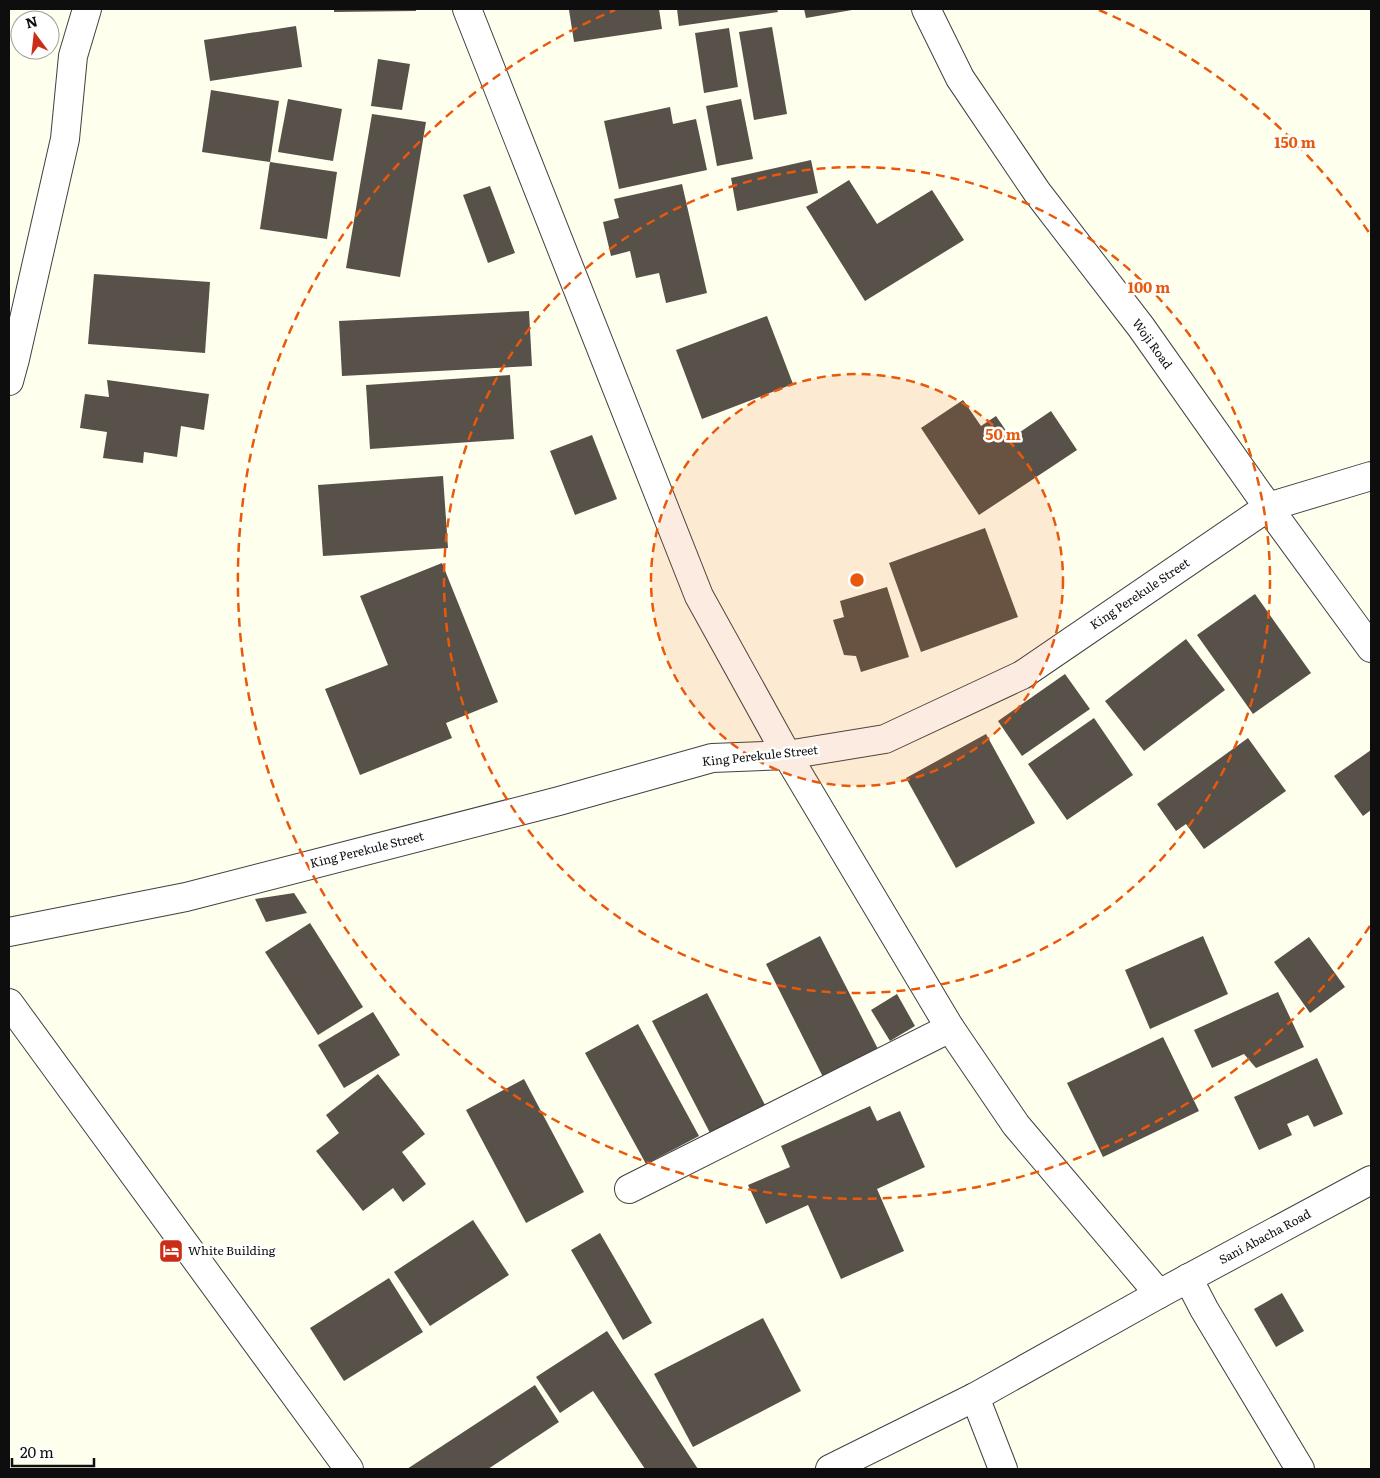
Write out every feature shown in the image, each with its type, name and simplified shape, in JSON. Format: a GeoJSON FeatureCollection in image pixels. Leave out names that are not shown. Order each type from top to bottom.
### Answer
{"type":"FeatureCollection","features":[{"type":"Feature","properties":{"kind":"street"},"geometry":{"type":"LineString","coordinates":[[9,381],[16,359],[64,138],[73,56],[87,9]]}},
{"type":"Feature","properties":{"kind":"street"},"geometry":{"type":"LineString","coordinates":[[467,9],[699,596],[787,755],[950,1028],[1016,1125],[1159,1294]]}},
{"type":"Feature","properties":{"kind":"street","name":"Woji Road"},"geometry":{"type":"LineString","coordinates":[[926,9],[960,78],[1037,192],[1141,327],[1268,507],[1371,648]]}},
{"type":"Feature","properties":{"kind":"street","name":"King Perekule Street"},"geometry":{"type":"LineString","coordinates":[[9,932],[186,897],[559,801],[712,758],[787,755],[885,739],[1022,675],[1268,507],[1371,476]]}},
{"type":"Feature","properties":{"kind":"street"},"geometry":{"type":"LineString","coordinates":[[9,1004],[349,1469]]}},
{"type":"Feature","properties":{"kind":"street"},"geometry":{"type":"LineString","coordinates":[[629,1189],[950,1028]]}},
{"type":"Feature","properties":{"kind":"street","name":"Sani Abacha Road"},"geometry":{"type":"LineString","coordinates":[[830,1469],[975,1396],[1188,1278],[1371,1180]]}},
{"type":"Feature","properties":{"kind":"street"},"geometry":{"type":"LineString","coordinates":[[1188,1278],[1204,1310],[1300,1469]]}},
{"type":"Feature","properties":{"kind":"street"},"geometry":{"type":"LineString","coordinates":[[975,1396],[1003,1469]]}},
{"type":"Feature","properties":{"kind":"building"},"geometry":{"type":"Polygon","coordinates":[[[334,9],[416,9],[416,11],[334,12],[334,9]]]}},
{"type":"Feature","properties":{"kind":"building"},"geometry":{"type":"Polygon","coordinates":[[[659,9],[662,29],[574,42],[569,10],[659,9]]]}},
{"type":"Feature","properties":{"kind":"building"},"geometry":{"type":"Polygon","coordinates":[[[677,9],[777,9],[778,12],[679,26],[677,9]]]}},
{"type":"Feature","properties":{"kind":"building"},"geometry":{"type":"Polygon","coordinates":[[[804,9],[852,9],[852,10],[806,18],[804,9]]]}},
{"type":"Feature","properties":{"kind":"building"},"geometry":{"type":"Polygon","coordinates":[[[296,26],[302,67],[210,81],[204,40],[296,26]]]}},
{"type":"Feature","properties":{"kind":"building"},"geometry":{"type":"Polygon","coordinates":[[[772,27],[787,114],[754,120],[739,32],[772,27]]]}},
{"type":"Feature","properties":{"kind":"building"},"geometry":{"type":"Polygon","coordinates":[[[729,28],[738,87],[704,93],[695,33],[729,28]]]}},
{"type":"Feature","properties":{"kind":"building"},"geometry":{"type":"Polygon","coordinates":[[[378,59],[410,64],[402,110],[371,106],[378,59]]]}},
{"type":"Feature","properties":{"kind":"building"},"geometry":{"type":"Polygon","coordinates":[[[211,90],[279,101],[270,162],[202,152],[211,90]]]}},
{"type":"Feature","properties":{"kind":"building"},"geometry":{"type":"Polygon","coordinates":[[[288,99],[342,109],[333,161],[278,152],[288,99]]]}},
{"type":"Feature","properties":{"kind":"building"},"geometry":{"type":"Polygon","coordinates":[[[741,99],[753,159],[717,166],[706,106],[741,99]]]}},
{"type":"Feature","properties":{"kind":"building"},"geometry":{"type":"Polygon","coordinates":[[[670,107],[673,124],[696,119],[707,170],[619,189],[604,121],[670,107]]]}},
{"type":"Feature","properties":{"kind":"building"},"geometry":{"type":"Polygon","coordinates":[[[372,114],[426,122],[400,277],[346,268],[372,114]]]}},
{"type":"Feature","properties":{"kind":"building"},"geometry":{"type":"Polygon","coordinates":[[[811,160],[818,193],[737,211],[731,178],[811,160]]]}},
{"type":"Feature","properties":{"kind":"building"},"geometry":{"type":"Polygon","coordinates":[[[270,162],[337,172],[327,239],[260,229],[270,162]]]}},
{"type":"Feature","properties":{"kind":"building"},"geometry":{"type":"Polygon","coordinates":[[[849,180],[877,224],[932,190],[964,240],[865,301],[806,207],[849,180]]]}},
{"type":"Feature","properties":{"kind":"building"},"geometry":{"type":"Polygon","coordinates":[[[682,184],[707,293],[666,303],[659,273],[636,278],[630,251],[611,256],[603,222],[619,218],[614,199],[682,184]]]}},
{"type":"Feature","properties":{"kind":"building"},"geometry":{"type":"Polygon","coordinates":[[[490,186],[515,253],[488,263],[463,195],[490,186]]]}},
{"type":"Feature","properties":{"kind":"building"},"geometry":{"type":"Polygon","coordinates":[[[94,274],[210,282],[205,353],[88,344],[94,274]]]}},
{"type":"Feature","properties":{"kind":"building"},"geometry":{"type":"Polygon","coordinates":[[[529,311],[532,366],[342,376],[339,321],[529,311]]]}},
{"type":"Feature","properties":{"kind":"building"},"geometry":{"type":"Polygon","coordinates":[[[767,316],[793,384],[702,419],[676,350],[767,316]]]}},
{"type":"Feature","properties":{"kind":"building"},"geometry":{"type":"Polygon","coordinates":[[[510,375],[514,439],[370,449],[366,385],[510,375]]]}},
{"type":"Feature","properties":{"kind":"building"},"geometry":{"type":"Polygon","coordinates":[[[107,380],[209,394],[204,430],[181,426],[177,457],[144,452],[143,463],[103,458],[107,432],[80,428],[85,394],[109,397],[107,380]]]}},
{"type":"Feature","properties":{"kind":"building"},"geometry":{"type":"Polygon","coordinates":[[[963,400],[981,426],[996,416],[1011,438],[1051,411],[1077,450],[979,515],[921,428],[963,400]]]}},
{"type":"Feature","properties":{"kind":"building"},"geometry":{"type":"Polygon","coordinates":[[[592,435],[617,499],[575,515],[550,451],[592,435]]]}},
{"type":"Feature","properties":{"kind":"building"},"geometry":{"type":"Polygon","coordinates":[[[443,476],[448,548],[323,556],[318,485],[443,476]]]}},
{"type":"Feature","properties":{"kind":"building"},"geometry":{"type":"Polygon","coordinates":[[[985,528],[1018,617],[921,652],[889,563],[985,528]]]}},
{"type":"Feature","properties":{"kind":"building"},"geometry":{"type":"Polygon","coordinates":[[[442,563],[498,702],[446,723],[452,738],[360,775],[325,689],[388,665],[360,596],[442,563]]]}},
{"type":"Feature","properties":{"kind":"building"},"geometry":{"type":"Polygon","coordinates":[[[887,587],[909,657],[861,672],[856,656],[844,655],[833,620],[844,617],[840,601],[887,587]]]}},
{"type":"Feature","properties":{"kind":"building"},"geometry":{"type":"Polygon","coordinates":[[[1255,594],[1311,673],[1253,714],[1197,635],[1255,594]]]}},
{"type":"Feature","properties":{"kind":"building"},"geometry":{"type":"Polygon","coordinates":[[[1186,639],[1225,690],[1144,751],[1105,701],[1186,639]]]}},
{"type":"Feature","properties":{"kind":"building"},"geometry":{"type":"Polygon","coordinates":[[[1065,674],[1090,709],[1022,756],[998,721],[1065,674]]]}},
{"type":"Feature","properties":{"kind":"building"},"geometry":{"type":"Polygon","coordinates":[[[1094,718],[1133,775],[1067,820],[1028,764],[1094,718]]]}},
{"type":"Feature","properties":{"kind":"building"},"geometry":{"type":"Polygon","coordinates":[[[986,734],[1035,823],[956,868],[906,778],[986,734]]]}},
{"type":"Feature","properties":{"kind":"building"},"geometry":{"type":"Polygon","coordinates":[[[1248,738],[1286,791],[1204,849],[1186,824],[1176,831],[1157,804],[1248,738]]]}},
{"type":"Feature","properties":{"kind":"building"},"geometry":{"type":"Polygon","coordinates":[[[1371,750],[1371,810],[1363,816],[1334,776],[1371,750]]]}},
{"type":"Feature","properties":{"kind":"building"},"geometry":{"type":"Polygon","coordinates":[[[294,893],[307,913],[266,922],[255,899],[294,893]]]}},
{"type":"Feature","properties":{"kind":"building"},"geometry":{"type":"Polygon","coordinates":[[[310,923],[363,1007],[318,1035],[265,952],[310,923]]]}},
{"type":"Feature","properties":{"kind":"building"},"geometry":{"type":"Polygon","coordinates":[[[820,936],[878,1049],[823,1077],[766,964],[820,936]]]}},
{"type":"Feature","properties":{"kind":"building"},"geometry":{"type":"Polygon","coordinates":[[[1203,936],[1228,994],[1150,1029],[1125,970],[1203,936]]]}},
{"type":"Feature","properties":{"kind":"building"},"geometry":{"type":"Polygon","coordinates":[[[1309,937],[1345,987],[1310,1013],[1274,962],[1309,937]]]}},
{"type":"Feature","properties":{"kind":"building"},"geometry":{"type":"Polygon","coordinates":[[[1278,992],[1304,1047],[1256,1068],[1244,1054],[1212,1068],[1194,1030],[1278,992]]]}},
{"type":"Feature","properties":{"kind":"building"},"geometry":{"type":"Polygon","coordinates":[[[707,993],[765,1105],[710,1133],[652,1021],[707,993]]]}},
{"type":"Feature","properties":{"kind":"building"},"geometry":{"type":"Polygon","coordinates":[[[897,994],[915,1026],[890,1041],[871,1010],[897,994]]]}},
{"type":"Feature","properties":{"kind":"building"},"geometry":{"type":"Polygon","coordinates":[[[373,1012],[400,1055],[344,1088],[318,1045],[373,1012]]]}},
{"type":"Feature","properties":{"kind":"building"},"geometry":{"type":"Polygon","coordinates":[[[638,1024],[699,1136],[646,1164],[585,1053],[638,1024]]]}},
{"type":"Feature","properties":{"kind":"building"},"geometry":{"type":"Polygon","coordinates":[[[1163,1037],[1199,1111],[1103,1157],[1067,1083],[1163,1037]]]}},
{"type":"Feature","properties":{"kind":"building"},"geometry":{"type":"Polygon","coordinates":[[[1317,1058],[1343,1114],[1314,1127],[1308,1115],[1287,1124],[1292,1135],[1259,1150],[1234,1097],[1317,1058]]]}},
{"type":"Feature","properties":{"kind":"building"},"geometry":{"type":"Polygon","coordinates":[[[378,1074],[425,1134],[402,1152],[426,1184],[403,1202],[393,1188],[363,1211],[316,1151],[339,1133],[326,1115],[378,1074]]]}},
{"type":"Feature","properties":{"kind":"building"},"geometry":{"type":"Polygon","coordinates":[[[524,1079],[584,1192],[526,1223],[466,1110],[524,1079]]]}},
{"type":"Feature","properties":{"kind":"building"},"geometry":{"type":"Polygon","coordinates":[[[870,1106],[877,1121],[900,1111],[925,1167],[877,1189],[904,1251],[841,1279],[808,1205],[766,1224],[748,1185],[790,1167],[781,1146],[870,1106]]]}},
{"type":"Feature","properties":{"kind":"building"},"geometry":{"type":"Polygon","coordinates":[[[473,1220],[509,1275],[430,1326],[394,1272],[473,1220]]]}},
{"type":"Feature","properties":{"kind":"building"},"geometry":{"type":"Polygon","coordinates":[[[600,1233],[652,1323],[623,1340],[571,1250],[600,1233]]]}},
{"type":"Feature","properties":{"kind":"building"},"geometry":{"type":"Polygon","coordinates":[[[389,1278],[423,1332],[344,1381],[310,1328],[389,1278]]]}},
{"type":"Feature","properties":{"kind":"building"},"geometry":{"type":"Polygon","coordinates":[[[1282,1293],[1304,1331],[1276,1347],[1254,1309],[1282,1293]]]}},
{"type":"Feature","properties":{"kind":"building"},"geometry":{"type":"Polygon","coordinates":[[[763,1318],[801,1391],[693,1447],[654,1374],[763,1318]]]}},
{"type":"Feature","properties":{"kind":"building"},"geometry":{"type":"Polygon","coordinates":[[[607,1331],[698,1469],[645,1469],[593,1391],[560,1413],[536,1377],[607,1331]]]}},
{"type":"Feature","properties":{"kind":"building"},"geometry":{"type":"Polygon","coordinates":[[[535,1385],[559,1422],[488,1469],[407,1469],[535,1385]]]}},
{"type":"Feature","properties":{"kind":"place","name":"White Building"},"geometry":{"type":"Point","coordinates":[171,1251]}}]}
